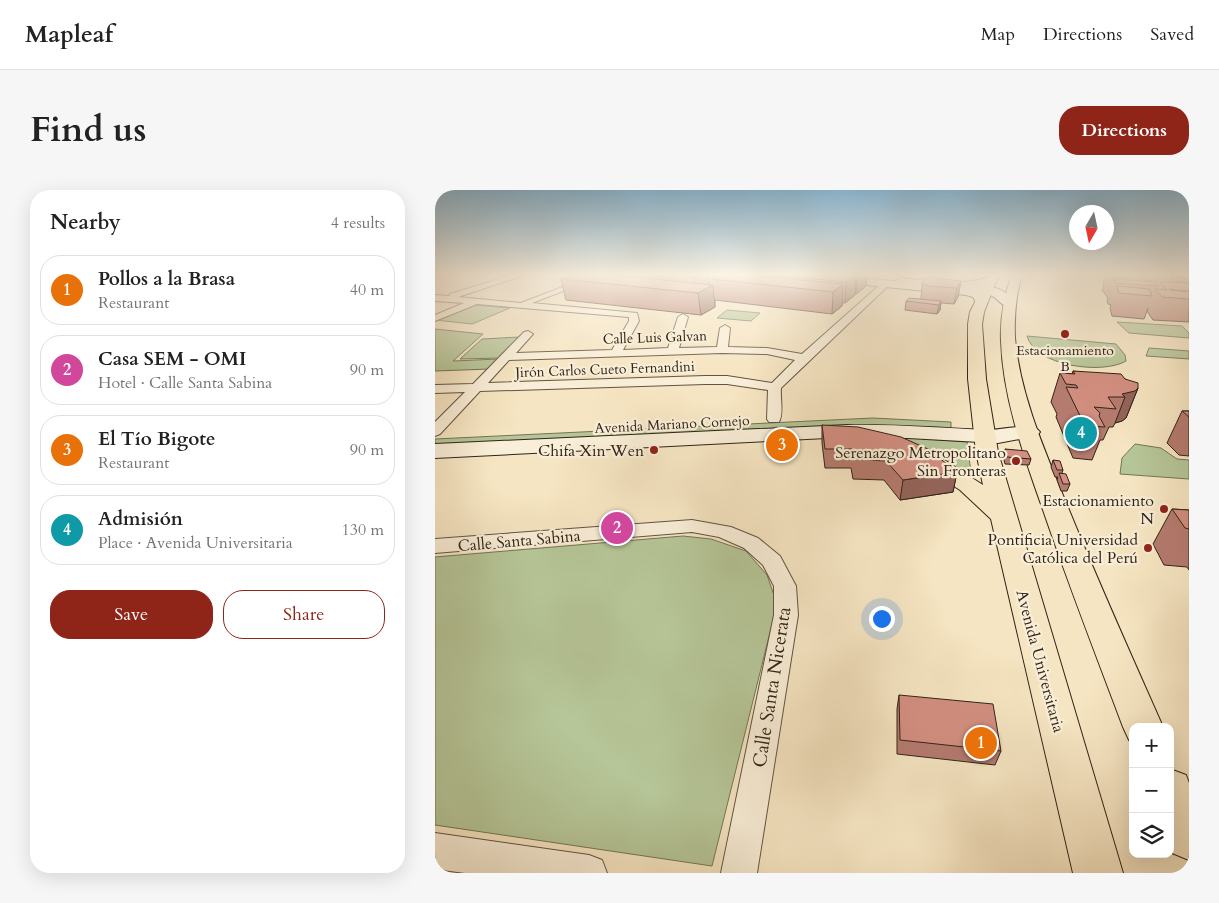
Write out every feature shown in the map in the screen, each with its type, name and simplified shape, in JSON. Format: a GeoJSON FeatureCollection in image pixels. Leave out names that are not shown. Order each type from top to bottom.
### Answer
{"type":"FeatureCollection","features":[{"type":"Feature","properties":{"kind":"main road","name":"Avenida Universitaria"},"geometry":{"type":"LineString","coordinates":[[990,306],[975,340],[977,379],[983,427],[1002,515],[1098,873]]}},
{"type":"Feature","properties":{"kind":"main road","name":"Avenida Universitaria"},"geometry":{"type":"LineString","coordinates":[[994,306],[1009,352],[1036,456],[1067,540],[1141,723]]}},
{"type":"Feature","properties":{"kind":"main road"},"geometry":{"type":"LineString","coordinates":[[977,379],[995,384],[1016,384]]}},
{"type":"Feature","properties":{"kind":"main road","name":"Avenida Mariano Cornejo"},"geometry":{"type":"LineString","coordinates":[[435,433],[876,414],[983,427],[1006,437],[1029,429]]}},
{"type":"Feature","properties":{"kind":"main road","name":"Avenida Mariano Cornejo"},"geometry":{"type":"LineString","coordinates":[[435,451],[847,431],[983,427]]}},
{"type":"Feature","properties":{"kind":"main road"},"geometry":{"type":"LineString","coordinates":[[847,431],[891,443],[931,461],[969,485],[1002,515]]}},
{"type":"Feature","properties":{"kind":"main road"},"geometry":{"type":"LineString","coordinates":[[1174,800],[1189,836]]}},
{"type":"Feature","properties":{"kind":"street"},"geometry":{"type":"LineString","coordinates":[[435,318],[466,306]]}},
{"type":"Feature","properties":{"kind":"street"},"geometry":{"type":"LineString","coordinates":[[522,306],[634,315],[634,321],[615,354]]}},
{"type":"Feature","properties":{"kind":"street"},"geometry":{"type":"LineString","coordinates":[[774,419],[773,399],[775,387],[861,306]]}},
{"type":"Feature","properties":{"kind":"street"},"geometry":{"type":"LineString","coordinates":[[435,309],[455,310]]}},
{"type":"Feature","properties":{"kind":"street"},"geometry":{"type":"LineString","coordinates":[[672,352],[683,317]]}},
{"type":"Feature","properties":{"kind":"street"},"geometry":{"type":"LineString","coordinates":[[722,350],[725,328]]}},
{"type":"Feature","properties":{"kind":"street"},"geometry":{"type":"LineString","coordinates":[[435,433],[528,334]]}},
{"type":"Feature","properties":{"kind":"street","name":"Calle Luis Galvan"},"geometry":{"type":"LineString","coordinates":[[506,358],[722,350],[767,351],[804,358]]}},
{"type":"Feature","properties":{"kind":"street","name":"Jirón Carlos Cueto Fernandini"},"geometry":{"type":"LineString","coordinates":[[435,389],[705,380],[727,380],[775,387]]}},
{"type":"Feature","properties":{"kind":"street","name":"Calle Santa Sabina"},"geometry":{"type":"LineString","coordinates":[[435,546],[692,526]]}},
{"type":"Feature","properties":{"kind":"street","name":"Calle Santa Nicerata"},"geometry":{"type":"LineString","coordinates":[[692,526],[724,531],[751,543],[772,561],[785,586],[786,615],[739,873]]}},
{"type":"Feature","properties":{"kind":"street"},"geometry":{"type":"LineString","coordinates":[[435,851],[589,873]]}},
{"type":"Feature","properties":{"kind":"green space"},"geometry":{"type":"Polygon","coordinates":[[[473,306],[510,308],[472,324],[435,320],[473,306]]]}},
{"type":"Feature","properties":{"kind":"green space"},"geometry":{"type":"Polygon","coordinates":[[[727,310],[760,313],[751,321],[717,318],[727,310]]]}},
{"type":"Feature","properties":{"kind":"green space"},"geometry":{"type":"Polygon","coordinates":[[[1117,322],[1182,326],[1189,333],[1189,338],[1129,333],[1117,322]]]}},
{"type":"Feature","properties":{"kind":"green space"},"geometry":{"type":"Polygon","coordinates":[[[435,329],[483,334],[453,361],[498,359],[490,369],[435,371],[435,329]]]}},
{"type":"Feature","properties":{"kind":"green space"},"geometry":{"type":"Polygon","coordinates":[[[1027,336],[1116,344],[1125,355],[1126,361],[1102,367],[1071,365],[1042,355],[1027,336]]]}},
{"type":"Feature","properties":{"kind":"green space"},"geometry":{"type":"Polygon","coordinates":[[[520,337],[500,358],[460,359],[482,339],[520,337]]]}},
{"type":"Feature","properties":{"kind":"green space"},"geometry":{"type":"Polygon","coordinates":[[[1149,348],[1189,351],[1189,359],[1146,356],[1149,348]]]}},
{"type":"Feature","properties":{"kind":"green space"},"geometry":{"type":"Polygon","coordinates":[[[873,418],[951,422],[951,430],[435,447],[435,439],[873,418]]]}},
{"type":"Feature","properties":{"kind":"green space"},"geometry":{"type":"Polygon","coordinates":[[[874,435],[967,442],[972,480],[874,435]]]}},
{"type":"Feature","properties":{"kind":"green space"},"geometry":{"type":"Polygon","coordinates":[[[1135,444],[1161,448],[1177,459],[1189,460],[1189,479],[1120,474],[1122,458],[1135,444]]]}},
{"type":"Feature","properties":{"kind":"green space"},"geometry":{"type":"Polygon","coordinates":[[[683,536],[711,539],[746,551],[767,575],[777,604],[712,866],[435,825],[435,557],[683,536]]]}},
{"type":"Feature","properties":{"kind":"building"},"geometry":{"type":"Polygon","coordinates":[[[1073,371],[1121,374],[1125,379],[1138,383],[1138,388],[1135,391],[1122,394],[1125,397],[1108,397],[1116,409],[1094,407],[1100,413],[1099,416],[1105,427],[1085,426],[1066,387],[1078,388],[1076,385],[1066,384],[1060,373],[1075,374],[1073,371]]]}},
{"type":"Feature","properties":{"kind":"building"},"geometry":{"type":"Polygon","coordinates":[[[1182,411],[1189,411],[1189,417],[1182,411]]]}},
{"type":"Feature","properties":{"kind":"building"},"geometry":{"type":"Polygon","coordinates":[[[822,425],[858,427],[901,437],[928,449],[957,472],[903,480],[886,461],[854,459],[852,449],[825,449],[822,425]]]}},
{"type":"Feature","properties":{"kind":"building"},"geometry":{"type":"Polygon","coordinates":[[[1005,449],[1027,451],[1031,459],[1007,457],[1005,449]]]}},
{"type":"Feature","properties":{"kind":"building"},"geometry":{"type":"Polygon","coordinates":[[[1053,460],[1060,461],[1063,470],[1057,470],[1053,460]]]}},
{"type":"Feature","properties":{"kind":"building"},"geometry":{"type":"Polygon","coordinates":[[[1059,473],[1066,474],[1070,484],[1063,484],[1059,473]]]}},
{"type":"Feature","properties":{"kind":"building"},"geometry":{"type":"Polygon","coordinates":[[[1172,509],[1189,510],[1189,529],[1185,528],[1172,509]]]}},
{"type":"Feature","properties":{"kind":"building"},"geometry":{"type":"Polygon","coordinates":[[[899,695],[993,704],[1001,751],[900,740],[899,695]]]}},
{"type":"Feature","properties":{"kind":"place","name":"Estacionamiento B"},"geometry":{"type":"Point","coordinates":[1065,334]}},
{"type":"Feature","properties":{"kind":"place","name":"Admisión"},"geometry":{"type":"Point","coordinates":[1081,433]}},
{"type":"Feature","properties":{"kind":"place","name":"El Tío Bigote"},"geometry":{"type":"Point","coordinates":[782,445]}},
{"type":"Feature","properties":{"kind":"place","name":"Chifa Xin Wen"},"geometry":{"type":"Point","coordinates":[654,450]}},
{"type":"Feature","properties":{"kind":"place","name":"Serenazgo Metropolitano Sin Fronteras"},"geometry":{"type":"Point","coordinates":[1016,461]}},
{"type":"Feature","properties":{"kind":"place","name":"Estacionamiento N"},"geometry":{"type":"Point","coordinates":[1164,509]}},
{"type":"Feature","properties":{"kind":"place","name":"Casa SEM - OMI"},"geometry":{"type":"Point","coordinates":[617,528]}},
{"type":"Feature","properties":{"kind":"place","name":"Pontificia Universidad Católica del Perú"},"geometry":{"type":"Point","coordinates":[1148,548]}},
{"type":"Feature","properties":{"kind":"place","name":"Pollos a la Brasa"},"geometry":{"type":"Point","coordinates":[981,743]}}]}
